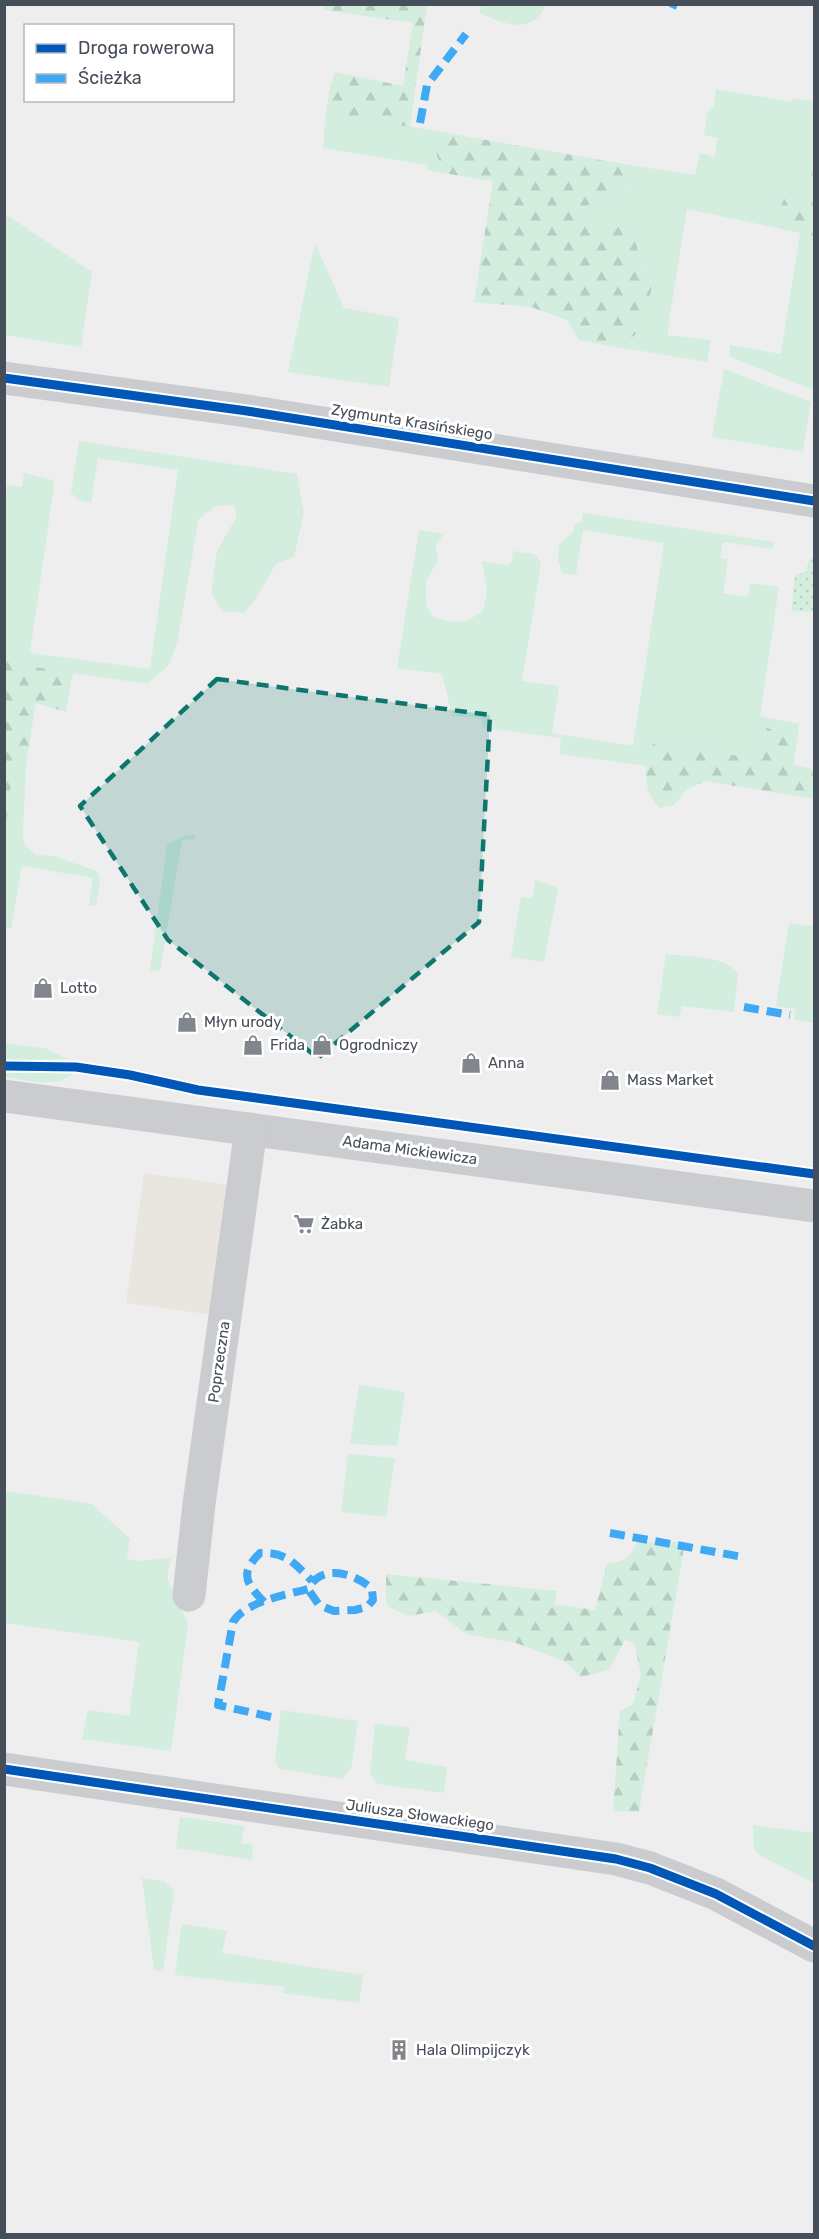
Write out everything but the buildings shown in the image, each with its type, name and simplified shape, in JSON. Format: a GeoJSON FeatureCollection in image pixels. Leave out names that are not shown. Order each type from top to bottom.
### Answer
{"type":"FeatureCollection","features":[{"type":"Feature","properties":{"kind":"street","name":"Zygmunta Krasińskiego"},"geometry":{"type":"LineString","coordinates":[[4,378],[247,411],[814,501]]}},
{"type":"Feature","properties":{"kind":"street","name":"Adama Mickiewicza"},"geometry":{"type":"LineString","coordinates":[[4,1096],[814,1206]]}},
{"type":"Feature","properties":{"kind":"street","name":"Poprzeczna"},"geometry":{"type":"LineString","coordinates":[[189,1595],[200,1493],[251,1129]]}},
{"type":"Feature","properties":{"kind":"street","name":"Juliusza Słowackiego"},"geometry":{"type":"LineString","coordinates":[[4,1768],[615,1859],[650,1868],[717,1894],[814,1946]]}},
{"type":"Feature","properties":{"kind":"highlighted area"},"geometry":{"type":"Polygon","coordinates":[[[217,679],[490,715],[479,922],[318,1058],[168,940],[80,806],[217,679]]]}},
{"type":"Feature","properties":{"kind":"shaded area"},"geometry":{"type":"Polygon","coordinates":[[[144,1173],[252,1188],[228,1317],[126,1303],[144,1173]]]}},
{"type":"Feature","properties":{"kind":"green space"},"geometry":{"type":"Polygon","coordinates":[[[325,4],[427,5],[410,127],[326,112],[335,72],[403,86],[413,23],[324,10],[325,4]]]}},
{"type":"Feature","properties":{"kind":"green space"},"geometry":{"type":"Polygon","coordinates":[[[481,4],[546,5],[533,21],[516,25],[498,21],[480,13],[481,4]]]}},
{"type":"Feature","properties":{"kind":"green space"},"geometry":{"type":"Polygon","coordinates":[[[716,89],[792,102],[793,98],[814,101],[814,156],[809,195],[782,227],[801,232],[814,246],[814,390],[729,356],[730,345],[781,354],[800,233],[687,209],[667,335],[711,340],[707,362],[617,347],[635,334],[652,284],[638,255],[634,225],[598,232],[585,220],[588,205],[600,197],[620,194],[629,185],[630,165],[695,175],[700,153],[715,157],[717,138],[704,135],[708,111],[714,106],[716,89]]]}},
{"type":"Feature","properties":{"kind":"green space"},"geometry":{"type":"Polygon","coordinates":[[[326,112],[447,133],[439,145],[437,154],[449,174],[427,170],[428,165],[323,148],[326,112]]]}},
{"type":"Feature","properties":{"kind":"green space"},"geometry":{"type":"Polygon","coordinates":[[[447,133],[630,165],[629,184],[621,194],[600,197],[588,205],[585,220],[598,231],[611,222],[634,225],[638,255],[652,285],[647,312],[635,335],[617,347],[579,340],[567,320],[531,307],[474,302],[493,181],[449,174],[437,154],[439,145],[447,133]]]}},
{"type":"Feature","properties":{"kind":"green space"},"geometry":{"type":"Polygon","coordinates":[[[814,156],[814,246],[801,232],[782,227],[779,218],[780,209],[788,192],[809,195],[814,156]]]}},
{"type":"Feature","properties":{"kind":"green space"},"geometry":{"type":"Polygon","coordinates":[[[5,214],[92,272],[81,347],[5,335],[5,214]]]}},
{"type":"Feature","properties":{"kind":"green space"},"geometry":{"type":"Polygon","coordinates":[[[315,243],[344,308],[399,318],[389,387],[288,372],[315,243]]]}},
{"type":"Feature","properties":{"kind":"green space"},"geometry":{"type":"Polygon","coordinates":[[[724,369],[811,402],[803,452],[712,437],[724,369]]]}},
{"type":"Feature","properties":{"kind":"green space"},"geometry":{"type":"Polygon","coordinates":[[[79,441],[297,474],[304,512],[294,557],[276,564],[257,597],[244,613],[222,611],[211,593],[217,551],[237,516],[234,505],[217,506],[199,518],[177,643],[169,665],[147,684],[22,665],[15,649],[5,645],[5,502],[7,485],[22,487],[24,473],[53,480],[54,486],[30,653],[150,669],[178,470],[98,458],[91,503],[79,500],[71,493],[79,441]]]}},
{"type":"Feature","properties":{"kind":"green space"},"geometry":{"type":"Polygon","coordinates":[[[583,513],[774,542],[773,549],[723,542],[720,558],[728,559],[723,593],[748,597],[750,583],[779,587],[760,716],[799,724],[798,734],[766,728],[763,759],[652,744],[647,766],[560,754],[561,738],[484,728],[481,718],[452,716],[442,674],[397,668],[419,530],[444,534],[435,545],[438,560],[426,582],[426,605],[433,617],[448,621],[464,621],[483,611],[487,592],[482,561],[508,565],[512,561],[513,551],[534,554],[541,562],[522,681],[559,686],[552,733],[633,746],[664,543],[583,530],[576,575],[562,573],[558,560],[559,545],[574,531],[574,525],[582,522],[583,513]]]}},
{"type":"Feature","properties":{"kind":"green space"},"geometry":{"type":"Polygon","coordinates":[[[814,557],[814,612],[791,611],[795,576],[807,571],[809,559],[814,557]]]}},
{"type":"Feature","properties":{"kind":"green space"},"geometry":{"type":"Polygon","coordinates":[[[5,645],[15,649],[22,665],[75,673],[72,676],[66,712],[36,703],[26,764],[21,760],[14,762],[5,831],[5,645]]]}},
{"type":"Feature","properties":{"kind":"green space"},"geometry":{"type":"Polygon","coordinates":[[[766,728],[798,734],[793,765],[814,769],[814,799],[705,781],[686,790],[674,805],[659,808],[653,800],[646,778],[652,744],[763,759],[766,728]]]}},
{"type":"Feature","properties":{"kind":"green space"},"geometry":{"type":"Polygon","coordinates":[[[21,760],[26,764],[24,844],[36,855],[53,856],[97,871],[100,880],[96,906],[89,906],[93,878],[22,866],[11,928],[5,929],[5,831],[14,762],[21,760]]]}},
{"type":"Feature","properties":{"kind":"green space"},"geometry":{"type":"Polygon","coordinates":[[[195,835],[195,839],[182,840],[160,972],[150,970],[167,845],[184,836],[195,835]]]}},
{"type":"Feature","properties":{"kind":"green space"},"geometry":{"type":"Polygon","coordinates":[[[535,880],[558,888],[544,962],[511,957],[521,897],[533,898],[535,880]]]}},
{"type":"Feature","properties":{"kind":"green space"},"geometry":{"type":"Polygon","coordinates":[[[789,923],[814,926],[814,1023],[794,1020],[796,1009],[776,1006],[789,923]]]}},
{"type":"Feature","properties":{"kind":"green space"},"geometry":{"type":"Polygon","coordinates":[[[666,954],[705,958],[732,967],[738,973],[734,1012],[682,1006],[679,1017],[657,1014],[666,954]]]}},
{"type":"Feature","properties":{"kind":"green space"},"geometry":{"type":"Polygon","coordinates":[[[5,1043],[45,1048],[67,1059],[5,1061],[5,1043]]]}},
{"type":"Feature","properties":{"kind":"green space"},"geometry":{"type":"Polygon","coordinates":[[[63,1072],[73,1074],[66,1079],[49,1082],[5,1077],[5,1073],[63,1072]]]}},
{"type":"Feature","properties":{"kind":"green space"},"geometry":{"type":"Polygon","coordinates":[[[359,1385],[405,1392],[397,1446],[350,1444],[359,1385]]]}},
{"type":"Feature","properties":{"kind":"green space"},"geometry":{"type":"Polygon","coordinates":[[[348,1454],[395,1458],[386,1517],[341,1512],[348,1454]]]}},
{"type":"Feature","properties":{"kind":"green space"},"geometry":{"type":"Polygon","coordinates":[[[7,1491],[92,1504],[130,1539],[127,1559],[139,1561],[171,1558],[167,1577],[188,1624],[171,1751],[82,1739],[88,1710],[129,1716],[139,1642],[5,1623],[4,1507],[7,1491]]]}},
{"type":"Feature","properties":{"kind":"green space"},"geometry":{"type":"Polygon","coordinates":[[[637,1542],[685,1542],[639,1812],[613,1811],[620,1711],[633,1704],[641,1674],[634,1643],[625,1640],[609,1670],[581,1677],[566,1662],[516,1643],[466,1634],[436,1611],[409,1616],[388,1607],[386,1574],[557,1591],[555,1604],[595,1610],[607,1563],[626,1558],[637,1542]]]}},
{"type":"Feature","properties":{"kind":"green space"},"geometry":{"type":"Polygon","coordinates":[[[281,1710],[358,1721],[351,1769],[342,1779],[279,1769],[275,1760],[281,1710]]]}},
{"type":"Feature","properties":{"kind":"green space"},"geometry":{"type":"Polygon","coordinates":[[[375,1724],[410,1727],[405,1760],[447,1767],[444,1793],[378,1784],[370,1774],[375,1724]]]}},
{"type":"Feature","properties":{"kind":"green space"},"geometry":{"type":"Polygon","coordinates":[[[180,1817],[245,1826],[241,1843],[253,1845],[252,1860],[176,1848],[180,1817]]]}},
{"type":"Feature","properties":{"kind":"green space"},"geometry":{"type":"Polygon","coordinates":[[[753,1825],[814,1833],[814,1883],[759,1855],[754,1848],[753,1825]]]}},
{"type":"Feature","properties":{"kind":"green space"},"geometry":{"type":"Polygon","coordinates":[[[142,1878],[164,1881],[174,1891],[163,1971],[154,1970],[142,1878]]]}},
{"type":"Feature","properties":{"kind":"green space"},"geometry":{"type":"Polygon","coordinates":[[[184,1924],[227,1931],[222,1953],[363,1975],[359,2003],[283,1993],[284,1987],[175,1975],[181,1929],[184,1924]]]}},
{"type":"Feature","properties":{"kind":"marked path"},"geometry":{"type":"LineString","coordinates":[[672,8],[674,4]]}},
{"type":"Feature","properties":{"kind":"marked path"},"geometry":{"type":"LineString","coordinates":[[420,123],[427,85],[466,34]]}},
{"type":"Feature","properties":{"kind":"marked path"},"geometry":{"type":"LineString","coordinates":[[744,1007],[790,1015]]}},
{"type":"Feature","properties":{"kind":"marked path"},"geometry":{"type":"LineString","coordinates":[[610,1533],[743,1557]]}},
{"type":"Feature","properties":{"kind":"marked path"},"geometry":{"type":"LineString","coordinates":[[264,1602],[249,1584],[247,1578],[249,1567],[260,1553],[269,1553],[290,1560],[312,1581]]}},
{"type":"Feature","properties":{"kind":"marked path"},"geometry":{"type":"LineString","coordinates":[[271,1717],[218,1705],[233,1622],[238,1615],[266,1600],[308,1589],[314,1581],[329,1573],[348,1575],[365,1583],[372,1589],[373,1600],[367,1607],[334,1611],[319,1605],[308,1589]]}},
{"type":"Feature","properties":{"kind":"cycle path"},"geometry":{"type":"LineString","coordinates":[[4,378],[247,411],[814,501]]}},
{"type":"Feature","properties":{"kind":"cycle path"},"geometry":{"type":"LineString","coordinates":[[4,1066],[76,1067],[130,1075],[198,1090],[814,1174]]}},
{"type":"Feature","properties":{"kind":"cycle path"},"geometry":{"type":"LineString","coordinates":[[4,1769],[616,1859],[650,1868],[716,1894],[814,1946]]}},
{"type":"Feature","properties":{"kind":"place","name":"Lotto"},"geometry":{"type":"Point","coordinates":[43,988]}},
{"type":"Feature","properties":{"kind":"place","name":"Młyn urody"},"geometry":{"type":"Point","coordinates":[187,1022]}},
{"type":"Feature","properties":{"kind":"place","name":"Frida"},"geometry":{"type":"Point","coordinates":[253,1045]}},
{"type":"Feature","properties":{"kind":"place","name":"Ogrodniczy"},"geometry":{"type":"Point","coordinates":[322,1045]}},
{"type":"Feature","properties":{"kind":"place","name":"Anna"},"geometry":{"type":"Point","coordinates":[471,1063]}},
{"type":"Feature","properties":{"kind":"place","name":"Mass Market"},"geometry":{"type":"Point","coordinates":[610,1080]}},
{"type":"Feature","properties":{"kind":"place","name":"Żabka"},"geometry":{"type":"Point","coordinates":[304,1224]}},
{"type":"Feature","properties":{"kind":"place","name":"Hala Olimpijczyk"},"geometry":{"type":"Point","coordinates":[399,2050]}}]}
